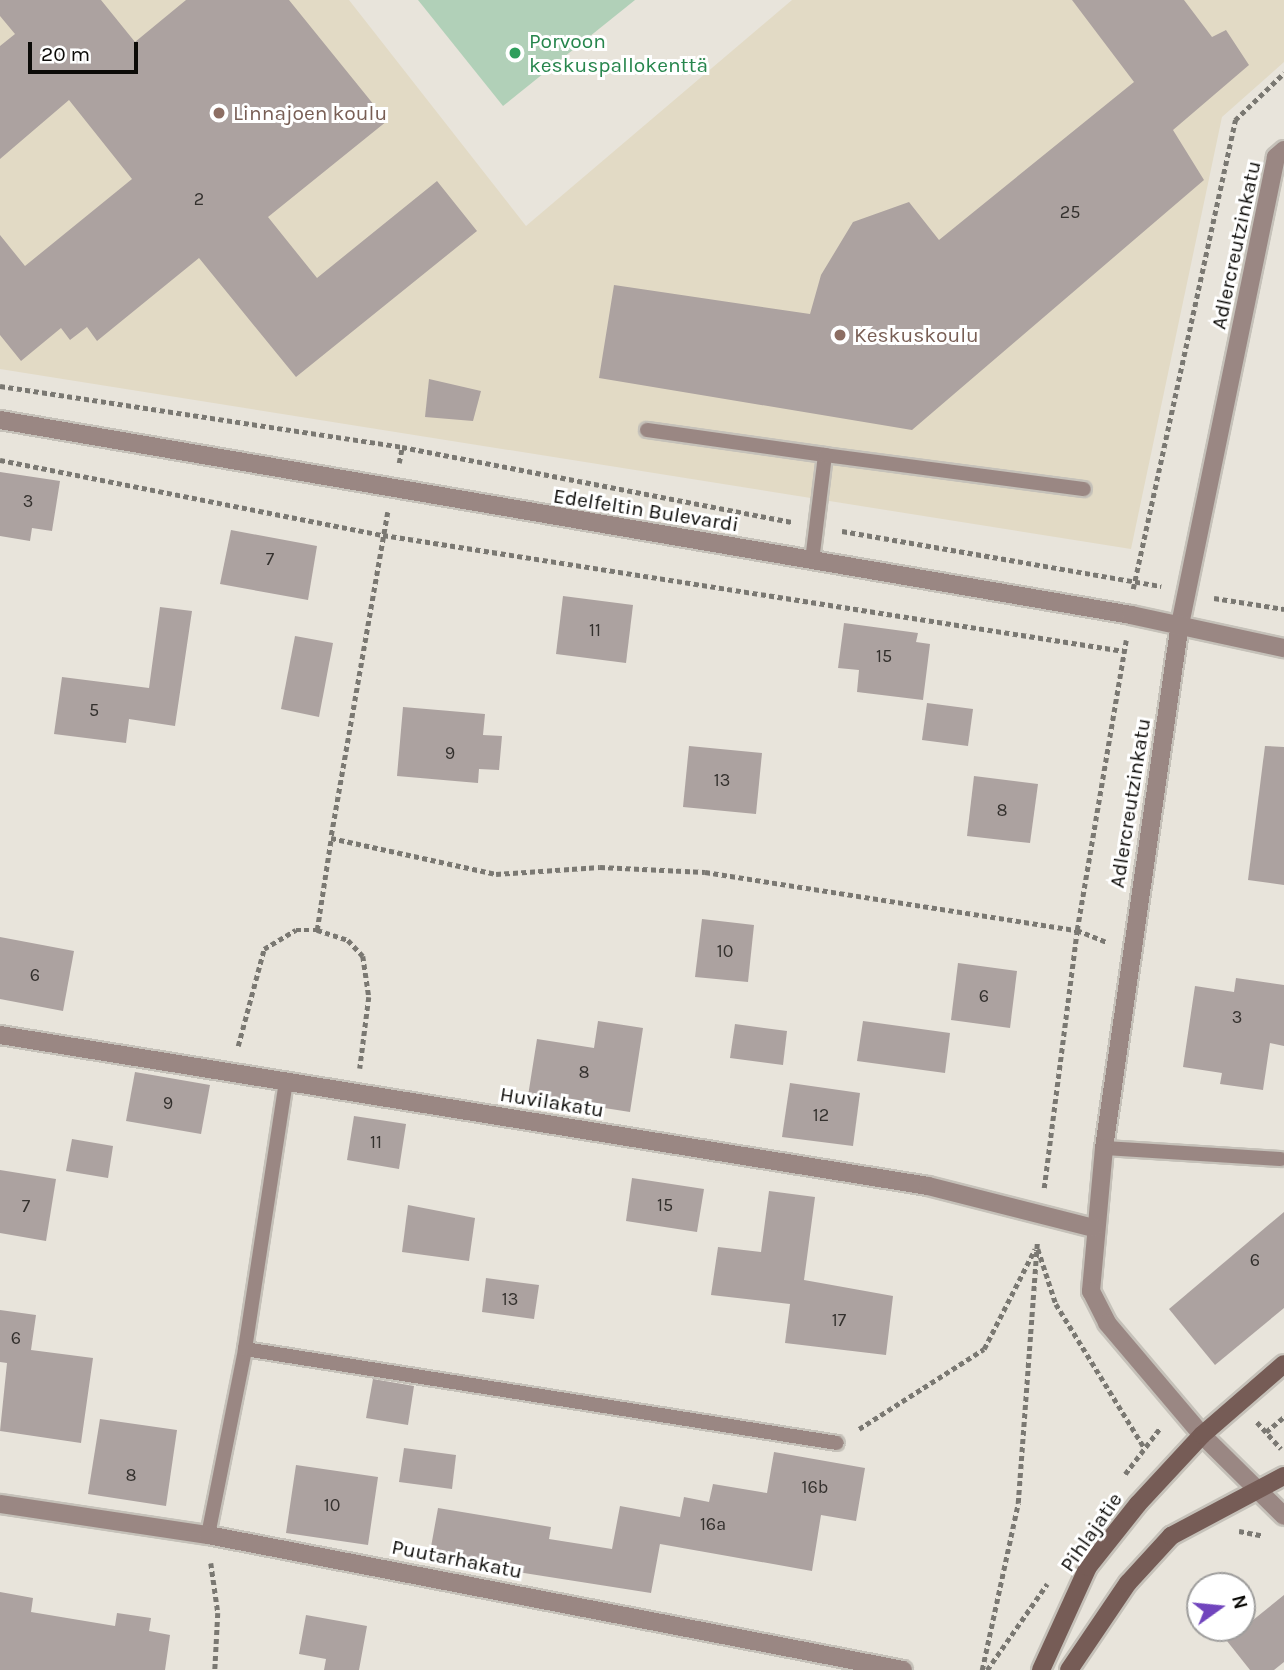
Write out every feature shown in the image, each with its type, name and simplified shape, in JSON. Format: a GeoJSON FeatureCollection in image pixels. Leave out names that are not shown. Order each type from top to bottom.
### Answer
{"type":"FeatureCollection","features":[{"type":"Feature","properties":{"kind":"street","name":"Adlercreutzinkatu"},"geometry":{"type":"LineString","coordinates":[[1284,150],[1276,157],[1179,630],[1130,951],[1094,1228],[1091,1291],[1107,1323],[1202,1435],[1256,1493],[1284,1516]]}},
{"type":"Feature","properties":{"kind":"street","name":"Edelfeltin Bulevardi"},"geometry":{"type":"LineString","coordinates":[[0,420],[392,491],[1131,615],[1179,630],[1284,648]]}},
{"type":"Feature","properties":{"kind":"street","name":"Huvilakatu"},"geometry":{"type":"LineString","coordinates":[[0,1035],[232,1075],[929,1186],[1094,1228]]}},
{"type":"Feature","properties":{"kind":"street","name":"Pihlajatie"},"geometry":{"type":"LineString","coordinates":[[1041,1670],[1088,1567],[1167,1472],[1202,1435],[1284,1364]]}},
{"type":"Feature","properties":{"kind":"street"},"geometry":{"type":"LineString","coordinates":[[1069,1670],[1128,1583],[1171,1536],[1209,1511],[1256,1493],[1284,1476]]}},
{"type":"Feature","properties":{"kind":"street","name":"Puutarhakatu"},"geometry":{"type":"LineString","coordinates":[[0,1504],[208,1535],[903,1670]]}},
{"type":"Feature","properties":{"kind":"lane"},"geometry":{"type":"LineString","coordinates":[[647,430],[1084,489]]}},
{"type":"Feature","properties":{"kind":"lane"},"geometry":{"type":"LineString","coordinates":[[812,561],[825,455]]}},
{"type":"Feature","properties":{"kind":"lane"},"geometry":{"type":"LineString","coordinates":[[208,1535],[246,1349],[286,1082]]}},
{"type":"Feature","properties":{"kind":"lane"},"geometry":{"type":"LineString","coordinates":[[1104,1148],[1281,1159]]}},
{"type":"Feature","properties":{"kind":"lane"},"geometry":{"type":"LineString","coordinates":[[246,1349],[837,1443]]}},
{"type":"Feature","properties":{"kind":"path"},"geometry":{"type":"LineString","coordinates":[[982,1670],[1018,1503],[1037,1245],[1077,930],[1131,615],[1134,578],[1235,120],[1284,73]]}},
{"type":"Feature","properties":{"kind":"path"},"geometry":{"type":"LineString","coordinates":[[0,386],[402,447],[818,527],[1134,578],[1186,593],[1284,609]]}},
{"type":"Feature","properties":{"kind":"path"},"geometry":{"type":"LineString","coordinates":[[317,930],[383,535],[402,447]]}},
{"type":"Feature","properties":{"kind":"path"},"geometry":{"type":"LineString","coordinates":[[0,460],[383,535],[1124,651]]}},
{"type":"Feature","properties":{"kind":"path"},"geometry":{"type":"LineString","coordinates":[[331,838],[495,874],[600,867],[705,872],[1077,930],[1130,951]]}},
{"type":"Feature","properties":{"kind":"path"},"geometry":{"type":"LineString","coordinates":[[232,1075],[264,949],[296,930],[317,930],[348,940],[363,956],[368,976],[357,1093]]}},
{"type":"Feature","properties":{"kind":"path"},"geometry":{"type":"LineString","coordinates":[[837,1443],[984,1349],[1037,1245]]}},
{"type":"Feature","properties":{"kind":"path"},"geometry":{"type":"LineString","coordinates":[[1037,1245],[1056,1304],[1144,1446],[1167,1472]]}},
{"type":"Feature","properties":{"kind":"path"},"geometry":{"type":"LineString","coordinates":[[1266,1432],[1284,1417]]}},
{"type":"Feature","properties":{"kind":"path"},"geometry":{"type":"LineString","coordinates":[[1209,1511],[1233,1530],[1275,1542]]}},
{"type":"Feature","properties":{"kind":"path"},"geometry":{"type":"LineString","coordinates":[[208,1535],[218,1613],[215,1670]]}},
{"type":"Feature","properties":{"kind":"shaded area","name":"Keskuskoulu"},"geometry":{"type":"Polygon","coordinates":[[[0,0],[349,0],[526,226],[792,0],[1284,0],[1284,62],[1222,117],[1131,549],[0,369],[0,0]]]}},
{"type":"Feature","properties":{"kind":"green space","name":"Porvoon keskuspallokenttä"},"geometry":{"type":"Polygon","coordinates":[[[418,0],[635,0],[503,106],[418,0]]]}},
{"type":"Feature","properties":{"kind":"building"},"geometry":{"type":"Polygon","coordinates":[[[0,0],[101,0],[135,42],[186,0],[289,0],[387,121],[268,217],[317,278],[437,181],[477,231],[296,377],[199,258],[97,341],[87,327],[70,340],[61,328],[21,361],[0,335],[0,235],[25,266],[132,179],[69,100],[0,159],[0,46],[15,34],[0,16],[0,0]]]}},
{"type":"Feature","properties":{"kind":"building"},"geometry":{"type":"Polygon","coordinates":[[[1072,0],[1184,0],[1212,37],[1226,30],[1249,65],[1173,130],[1204,180],[912,430],[599,378],[614,285],[810,314],[821,275],[853,222],[909,202],[939,240],[1134,82],[1072,0]]]}},
{"type":"Feature","properties":{"kind":"building"},"geometry":{"type":"Polygon","coordinates":[[[429,379],[481,391],[473,421],[425,417],[429,379]]]}},
{"type":"Feature","properties":{"kind":"building"},"geometry":{"type":"Polygon","coordinates":[[[0,472],[60,481],[52,531],[32,528],[30,541],[0,536],[0,472]]]}},
{"type":"Feature","properties":{"kind":"building"},"geometry":{"type":"Polygon","coordinates":[[[231,530],[317,546],[308,600],[220,584],[231,530]]]}},
{"type":"Feature","properties":{"kind":"building"},"geometry":{"type":"Polygon","coordinates":[[[563,596],[633,605],[626,663],[556,654],[563,596]]]}},
{"type":"Feature","properties":{"kind":"building"},"geometry":{"type":"Polygon","coordinates":[[[160,607],[192,611],[175,726],[129,719],[126,743],[54,734],[62,677],[149,688],[160,607]]]}},
{"type":"Feature","properties":{"kind":"building"},"geometry":{"type":"Polygon","coordinates":[[[844,623],[918,633],[916,642],[930,644],[923,700],[857,692],[859,670],[838,668],[844,623]]]}},
{"type":"Feature","properties":{"kind":"building"},"geometry":{"type":"Polygon","coordinates":[[[295,636],[333,643],[319,717],[281,709],[295,636]]]}},
{"type":"Feature","properties":{"kind":"building"},"geometry":{"type":"Polygon","coordinates":[[[927,703],[973,709],[968,746],[922,740],[927,703]]]}},
{"type":"Feature","properties":{"kind":"building"},"geometry":{"type":"Polygon","coordinates":[[[403,707],[485,714],[483,735],[502,736],[499,770],[479,769],[478,783],[397,776],[403,707]]]}},
{"type":"Feature","properties":{"kind":"building"},"geometry":{"type":"Polygon","coordinates":[[[689,746],[762,753],[756,814],[683,807],[689,746]]]}},
{"type":"Feature","properties":{"kind":"building"},"geometry":{"type":"Polygon","coordinates":[[[1265,746],[1284,747],[1284,885],[1248,880],[1265,746]]]}},
{"type":"Feature","properties":{"kind":"building"},"geometry":{"type":"Polygon","coordinates":[[[974,776],[1038,784],[1030,843],[967,836],[974,776]]]}},
{"type":"Feature","properties":{"kind":"building"},"geometry":{"type":"Polygon","coordinates":[[[702,919],[754,925],[748,982],[695,977],[702,919]]]}},
{"type":"Feature","properties":{"kind":"building"},"geometry":{"type":"Polygon","coordinates":[[[0,937],[74,951],[63,1011],[0,999],[0,937]]]}},
{"type":"Feature","properties":{"kind":"building"},"geometry":{"type":"Polygon","coordinates":[[[958,963],[1017,971],[1010,1028],[951,1020],[958,963]]]}},
{"type":"Feature","properties":{"kind":"building"},"geometry":{"type":"Polygon","coordinates":[[[1236,978],[1284,985],[1284,1046],[1270,1043],[1263,1090],[1220,1084],[1222,1073],[1183,1067],[1195,986],[1234,992],[1236,978]]]}},
{"type":"Feature","properties":{"kind":"building"},"geometry":{"type":"Polygon","coordinates":[[[598,1021],[643,1028],[630,1112],[528,1096],[537,1039],[594,1048],[598,1021]]]}},
{"type":"Feature","properties":{"kind":"building"},"geometry":{"type":"Polygon","coordinates":[[[863,1021],[950,1033],[945,1073],[857,1061],[863,1021]]]}},
{"type":"Feature","properties":{"kind":"building"},"geometry":{"type":"Polygon","coordinates":[[[735,1024],[787,1031],[783,1065],[730,1058],[735,1024]]]}},
{"type":"Feature","properties":{"kind":"building"},"geometry":{"type":"Polygon","coordinates":[[[135,1072],[210,1085],[201,1134],[126,1121],[135,1072]]]}},
{"type":"Feature","properties":{"kind":"building"},"geometry":{"type":"Polygon","coordinates":[[[790,1083],[860,1093],[853,1146],[782,1137],[790,1083]]]}},
{"type":"Feature","properties":{"kind":"building"},"geometry":{"type":"Polygon","coordinates":[[[354,1116],[406,1124],[399,1169],[347,1160],[354,1116]]]}},
{"type":"Feature","properties":{"kind":"building"},"geometry":{"type":"Polygon","coordinates":[[[72,1139],[113,1146],[108,1178],[66,1171],[72,1139]]]}},
{"type":"Feature","properties":{"kind":"building"},"geometry":{"type":"Polygon","coordinates":[[[0,1170],[56,1179],[46,1241],[0,1233],[0,1170]]]}},
{"type":"Feature","properties":{"kind":"building"},"geometry":{"type":"Polygon","coordinates":[[[632,1178],[704,1189],[697,1232],[626,1221],[632,1178]]]}},
{"type":"Feature","properties":{"kind":"building"},"geometry":{"type":"Polygon","coordinates":[[[769,1191],[815,1197],[804,1280],[893,1296],[886,1355],[785,1343],[790,1304],[711,1295],[718,1247],[761,1252],[769,1191]]]}},
{"type":"Feature","properties":{"kind":"building"},"geometry":{"type":"Polygon","coordinates":[[[408,1205],[475,1218],[469,1261],[402,1252],[408,1205]]]}},
{"type":"Feature","properties":{"kind":"building"},"geometry":{"type":"Polygon","coordinates":[[[1284,1212],[1284,1308],[1215,1365],[1169,1309],[1284,1212]]]}},
{"type":"Feature","properties":{"kind":"building"},"geometry":{"type":"Polygon","coordinates":[[[486,1278],[539,1285],[534,1319],[482,1312],[486,1278]]]}},
{"type":"Feature","properties":{"kind":"building"},"geometry":{"type":"Polygon","coordinates":[[[0,1310],[36,1315],[31,1350],[93,1358],[81,1443],[0,1431],[7,1363],[0,1362],[0,1310]]]}},
{"type":"Feature","properties":{"kind":"building"},"geometry":{"type":"Polygon","coordinates":[[[373,1379],[414,1386],[408,1425],[366,1418],[373,1379]]]}},
{"type":"Feature","properties":{"kind":"building"},"geometry":{"type":"Polygon","coordinates":[[[100,1419],[177,1430],[166,1506],[88,1494],[100,1419]]]}},
{"type":"Feature","properties":{"kind":"building"},"geometry":{"type":"Polygon","coordinates":[[[404,1448],[456,1455],[452,1489],[399,1482],[404,1448]]]}},
{"type":"Feature","properties":{"kind":"building"},"geometry":{"type":"Polygon","coordinates":[[[774,1452],[865,1468],[856,1521],[821,1515],[812,1571],[660,1544],[651,1593],[429,1558],[438,1508],[551,1527],[549,1539],[612,1549],[620,1506],[680,1517],[684,1497],[709,1502],[713,1484],[767,1493],[774,1452]]]}},
{"type":"Feature","properties":{"kind":"building"},"geometry":{"type":"Polygon","coordinates":[[[296,1465],[378,1477],[368,1545],[286,1533],[296,1465]]]}},
{"type":"Feature","properties":{"kind":"building"},"geometry":{"type":"Polygon","coordinates":[[[0,1592],[33,1598],[31,1612],[115,1626],[117,1613],[151,1618],[149,1631],[170,1635],[165,1670],[0,1670],[0,1592]]]}},
{"type":"Feature","properties":{"kind":"building"},"geometry":{"type":"Polygon","coordinates":[[[1284,1595],[1284,1662],[1274,1670],[1250,1670],[1228,1642],[1256,1642],[1256,1618],[1284,1595]]]}},
{"type":"Feature","properties":{"kind":"building"},"geometry":{"type":"Polygon","coordinates":[[[306,1615],[367,1626],[359,1670],[324,1670],[326,1659],[299,1654],[306,1615]]]}},
{"type":"Feature","properties":{"kind":"place","name":"Porvoon keskuspallokenttä"},"geometry":{"type":"Point","coordinates":[515,53]}},
{"type":"Feature","properties":{"kind":"place","name":"Linnajoen koulu"},"geometry":{"type":"Point","coordinates":[219,113]}},
{"type":"Feature","properties":{"kind":"place","name":"Keskuskoulu"},"geometry":{"type":"Point","coordinates":[840,335]}}]}
